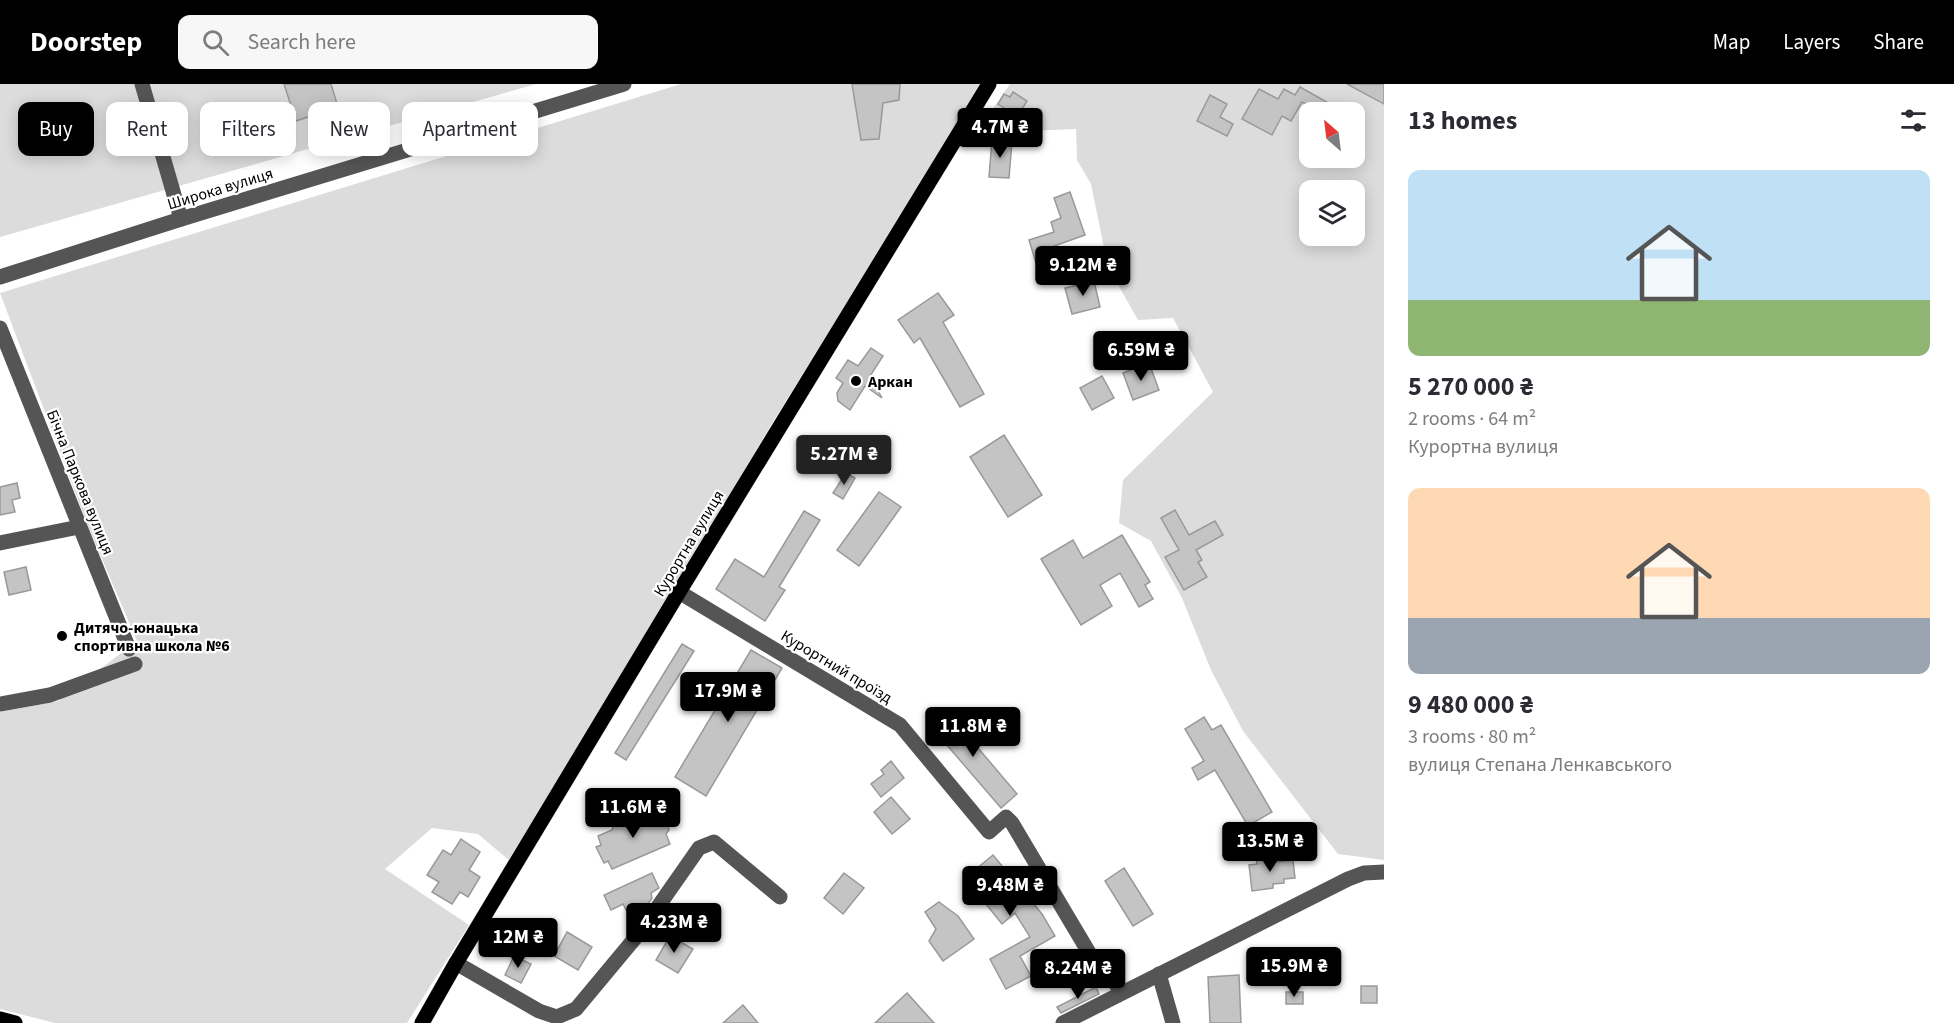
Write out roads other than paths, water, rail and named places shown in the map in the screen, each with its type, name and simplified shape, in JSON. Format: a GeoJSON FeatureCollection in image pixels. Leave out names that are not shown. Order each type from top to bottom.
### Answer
{"type":"FeatureCollection","features":[{"type":"Feature","properties":{"kind":"main road","name":"Курортна вулиця"},"geometry":{"type":"LineString","coordinates":[[422,1023],[679,592],[989,84]]}},
{"type":"Feature","properties":{"kind":"main road"},"geometry":{"type":"LineString","coordinates":[[0,1019],[15,1023]]}},
{"type":"Feature","properties":{"kind":"street"},"geometry":{"type":"LineString","coordinates":[[142,84],[181,219]]}},
{"type":"Feature","properties":{"kind":"street","name":"Широка вулиця"},"geometry":{"type":"LineString","coordinates":[[0,278],[181,219],[624,84]]}},
{"type":"Feature","properties":{"kind":"street","name":"Бічна Паркова вулиця"},"geometry":{"type":"LineString","coordinates":[[0,328],[129,649]]}},
{"type":"Feature","properties":{"kind":"street"},"geometry":{"type":"LineString","coordinates":[[0,543],[79,527]]}},
{"type":"Feature","properties":{"kind":"street","name":"Курортний проїзд"},"geometry":{"type":"LineString","coordinates":[[679,592],[900,725],[989,832],[1006,817],[1012,823],[1094,961],[1123,992]]}},
{"type":"Feature","properties":{"kind":"street"},"geometry":{"type":"LineString","coordinates":[[0,704],[50,695],[135,664]]}},
{"type":"Feature","properties":{"kind":"street"},"geometry":{"type":"LineString","coordinates":[[456,963],[539,1011],[557,1017],[576,1009],[641,931],[699,848],[714,842],[780,897]]}},
{"type":"Feature","properties":{"kind":"street"},"geometry":{"type":"LineString","coordinates":[[1062,1023],[1348,879],[1364,873],[1384,872]]}},
{"type":"Feature","properties":{"kind":"street"},"geometry":{"type":"LineString","coordinates":[[1159,974],[1173,1023]]}},
{"type":"Feature","properties":{"kind":"place","name":"Аркан"},"geometry":{"type":"Point","coordinates":[856,381]}},
{"type":"Feature","properties":{"kind":"place","name":"Дитячо-юнацька спортивна школа №6"},"geometry":{"type":"Point","coordinates":[62,636]}}]}
